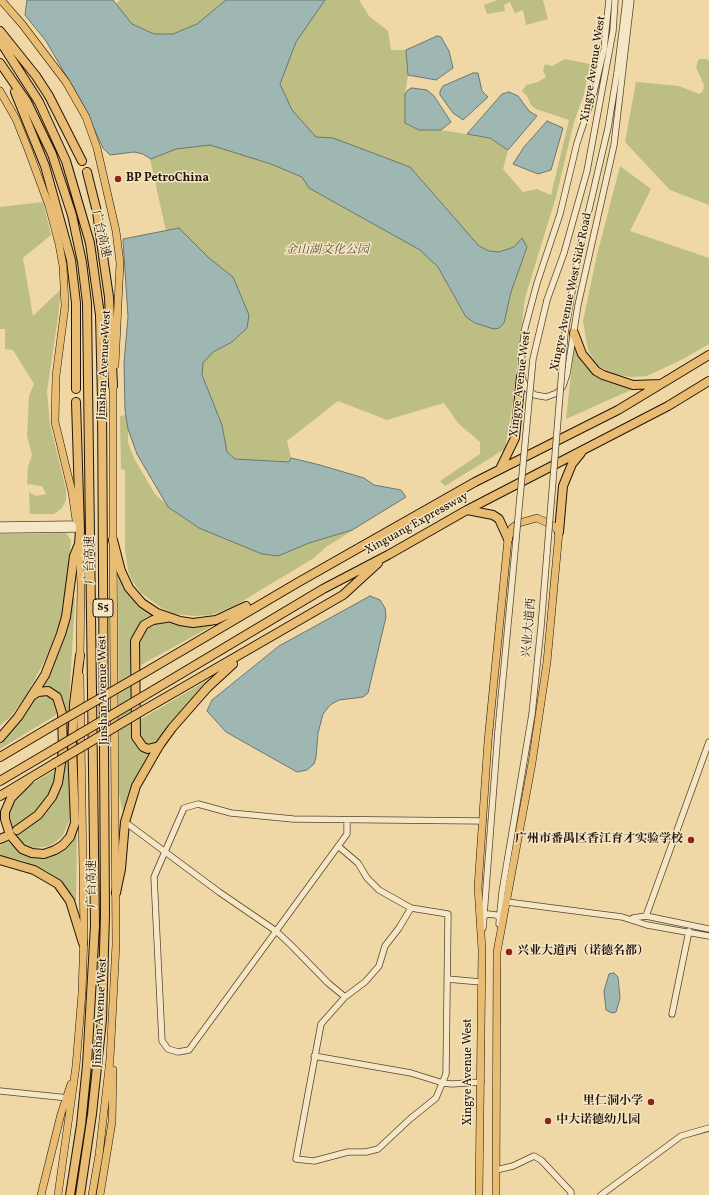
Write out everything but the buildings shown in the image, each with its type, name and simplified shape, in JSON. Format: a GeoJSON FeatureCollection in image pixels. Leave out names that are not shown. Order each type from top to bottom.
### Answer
{"type":"FeatureCollection","features":[{"type":"Feature","properties":{"kind":"highway"},"geometry":{"type":"LineString","coordinates":[[0,30],[36,76],[82,161]]}},
{"type":"Feature","properties":{"kind":"highway","name":"广台高速"},"geometry":{"type":"LineString","coordinates":[[0,41],[39,102],[66,161],[90,243],[100,315],[102,400],[104,938],[102,1020],[92,1114],[80,1195]]}},
{"type":"Feature","properties":{"kind":"highway","name":"广台高速"},"geometry":{"type":"LineString","coordinates":[[0,63],[27,102],[39,126],[59,174],[72,215],[82,262],[88,324],[95,925],[87,1065],[81,1125],[70,1195]]}},
{"type":"Feature","properties":{"kind":"highway"},"geometry":{"type":"LineString","coordinates":[[7,73],[45,166],[68,246],[76,303],[76,389]]}},
{"type":"Feature","properties":{"kind":"highway"},"geometry":{"type":"LineString","coordinates":[[87,172],[97,212],[109,297],[113,386]]}},
{"type":"Feature","properties":{"kind":"highway"},"geometry":{"type":"LineString","coordinates":[[574,333],[582,354],[596,370],[603,375],[633,385],[663,384]]}},
{"type":"Feature","properties":{"kind":"highway","name":"Xinguang Expressway"},"geometry":{"type":"LineString","coordinates":[[0,758],[353,551],[499,470],[618,410],[709,355]]}},
{"type":"Feature","properties":{"kind":"highway"},"geometry":{"type":"LineString","coordinates":[[499,470],[510,451],[515,438],[521,376]]}},
{"type":"Feature","properties":{"kind":"highway","name":"Xinguang Expressway"},"geometry":{"type":"LineString","coordinates":[[0,781],[323,589],[388,555],[467,510],[668,406],[709,381]]}},
{"type":"Feature","properties":{"kind":"highway"},"geometry":{"type":"LineString","coordinates":[[0,738],[18,717],[33,695],[51,661],[61,634],[68,604],[74,556],[79,544],[79,476],[76,402]]}},
{"type":"Feature","properties":{"kind":"highway"},"geometry":{"type":"LineString","coordinates":[[559,532],[563,486],[572,464],[583,450]]}},
{"type":"Feature","properties":{"kind":"highway"},"geometry":{"type":"LineString","coordinates":[[467,510],[493,515],[499,519],[508,539]]}},
{"type":"Feature","properties":{"kind":"highway"},"geometry":{"type":"LineString","coordinates":[[113,540],[124,579],[135,595],[149,608],[167,617],[193,623],[216,620],[239,611],[320,564],[353,551]]}},
{"type":"Feature","properties":{"kind":"highway"},"geometry":{"type":"LineString","coordinates":[[0,796],[343,595],[388,555]]}},
{"type":"Feature","properties":{"kind":"highway"},"geometry":{"type":"LineString","coordinates":[[159,746],[148,749],[143,747],[136,737],[135,641],[144,625],[153,620],[167,617]]}},
{"type":"Feature","properties":{"kind":"highway"},"geometry":{"type":"LineString","coordinates":[[116,893],[121,868],[125,822],[136,786],[159,746],[208,687],[249,650]]}},
{"type":"Feature","properties":{"kind":"highway"},"geometry":{"type":"LineString","coordinates":[[29,780],[11,798],[5,812],[5,819],[10,835],[22,849],[32,853],[44,854],[63,845],[70,837],[75,823],[72,745],[74,704],[80,655]]}},
{"type":"Feature","properties":{"kind":"highway"},"geometry":{"type":"LineString","coordinates":[[17,830],[38,815],[52,797],[58,783],[63,750],[62,713],[57,697],[48,691],[38,692],[33,695]]}},
{"type":"Feature","properties":{"kind":"highway"},"geometry":{"type":"LineString","coordinates":[[0,860],[34,870],[58,884],[70,901],[83,943]]}},
{"type":"Feature","properties":{"kind":"main road","name":"Jinshan Avenue West"},"geometry":{"type":"LineString","coordinates":[[1,0],[22,24],[77,99],[92,132],[102,166],[118,243],[120,263],[117,343],[113,386],[116,944],[112,1033],[102,1136],[92,1195]]}},
{"type":"Feature","properties":{"kind":"main road","name":"Jinshan Avenue West"},"geometry":{"type":"LineString","coordinates":[[0,91],[16,119],[31,156],[49,206],[63,266],[65,306],[56,376],[55,422],[72,492],[79,544],[81,584],[80,655],[83,943],[76,1066],[70,1098]]}},
{"type":"Feature","properties":{"kind":"main road"},"geometry":{"type":"LineString","coordinates":[[496,1195],[497,952],[532,763],[547,662],[559,532],[554,526],[537,518],[519,523],[512,528],[508,539]]}},
{"type":"Feature","properties":{"kind":"main road","name":"Xingye Avenue West"},"geometry":{"type":"LineString","coordinates":[[479,1195],[482,950],[478,887],[488,741],[508,539]]}},
{"type":"Feature","properties":{"kind":"main road"},"geometry":{"type":"LineString","coordinates":[[100,1195],[112,1122],[112,1033]]}},
{"type":"Feature","properties":{"kind":"main road"},"geometry":{"type":"LineString","coordinates":[[41,1195],[70,1098]]}},
{"type":"Feature","properties":{"kind":"main road"},"geometry":{"type":"LineString","coordinates":[[58,1195],[70,1098]]}},
{"type":"Feature","properties":{"kind":"street"},"geometry":{"type":"LineString","coordinates":[[521,376],[525,328],[537,283],[560,214],[577,143],[594,92],[604,49],[609,0]]}},
{"type":"Feature","properties":{"kind":"street","name":"Xingye Avenue West"},"geometry":{"type":"LineString","coordinates":[[484,916],[498,731],[533,359],[547,300],[564,253],[587,171],[613,31],[615,0]]}},
{"type":"Feature","properties":{"kind":"street","name":"Xingye Avenue West"},"geometry":{"type":"LineString","coordinates":[[570,304],[577,261],[608,128],[617,73],[626,0]]}},
{"type":"Feature","properties":{"kind":"street","name":"Xingye Avenue West Side Road"},"geometry":{"type":"LineString","coordinates":[[521,376],[527,389],[535,395],[546,397],[557,393],[563,386],[567,374],[578,305],[614,145],[630,0]]}},
{"type":"Feature","properties":{"kind":"street","name":"兴业大道西"},"geometry":{"type":"LineString","coordinates":[[497,952],[502,892],[532,714],[540,641],[565,333],[570,304]]}},
{"type":"Feature","properties":{"kind":"street"},"geometry":{"type":"LineString","coordinates":[[0,525],[77,526]]}},
{"type":"Feature","properties":{"kind":"street"},"geometry":{"type":"LineString","coordinates":[[0,530],[77,526]]}},
{"type":"Feature","properties":{"kind":"street"},"geometry":{"type":"LineString","coordinates":[[646,916],[708,742]]}},
{"type":"Feature","properties":{"kind":"street"},"geometry":{"type":"LineString","coordinates":[[346,820],[347,834],[189,1050],[178,1052],[168,1049],[162,1041],[154,877],[184,808],[198,804],[231,813],[258,817],[346,820],[483,821]]}},
{"type":"Feature","properties":{"kind":"street"},"geometry":{"type":"LineString","coordinates":[[125,822],[219,892],[276,931],[328,983],[345,997]]}},
{"type":"Feature","properties":{"kind":"street"},"geometry":{"type":"LineString","coordinates":[[338,846],[358,863],[367,878],[379,890],[411,908],[448,914],[446,1074],[436,1098],[410,1119],[378,1149],[366,1152],[348,1152],[314,1161],[296,1159],[321,1024],[345,997],[364,982],[379,966],[385,946],[399,928],[411,908]]}},
{"type":"Feature","properties":{"kind":"street"},"geometry":{"type":"LineString","coordinates":[[507,902],[631,919],[647,925],[709,936]]}},
{"type":"Feature","properties":{"kind":"street"},"geometry":{"type":"LineString","coordinates":[[482,950],[484,916],[488,914],[496,915],[500,918]]}},
{"type":"Feature","properties":{"kind":"street"},"geometry":{"type":"LineString","coordinates":[[631,919],[646,916],[709,929]]}},
{"type":"Feature","properties":{"kind":"street"},"geometry":{"type":"LineString","coordinates":[[672,1014],[689,932]]}},
{"type":"Feature","properties":{"kind":"street"},"geometry":{"type":"LineString","coordinates":[[447,979],[481,982]]}},
{"type":"Feature","properties":{"kind":"street"},"geometry":{"type":"LineString","coordinates":[[314,1056],[411,1073],[452,1084],[481,1082]]}},
{"type":"Feature","properties":{"kind":"street"},"geometry":{"type":"LineString","coordinates":[[0,1091],[70,1098]]}},
{"type":"Feature","properties":{"kind":"street"},"geometry":{"type":"LineString","coordinates":[[601,1195],[681,1136],[709,1128]]}},
{"type":"Feature","properties":{"kind":"street"},"geometry":{"type":"LineString","coordinates":[[496,1170],[513,1166],[534,1156],[541,1160],[571,1192],[571,1195]]}},
{"type":"Feature","properties":{"kind":"green space","name":"金山湖文化公园"},"geometry":{"type":"Polygon","coordinates":[[[27,0],[112,0],[116,4],[120,0],[359,0],[369,16],[388,31],[391,50],[406,50],[408,75],[405,94],[405,123],[419,130],[441,130],[490,138],[508,150],[503,169],[523,192],[537,189],[551,195],[569,120],[536,109],[531,105],[527,96],[522,91],[526,85],[538,82],[546,77],[543,70],[545,64],[552,66],[565,59],[590,64],[584,94],[574,122],[556,197],[525,298],[512,408],[505,449],[445,486],[440,481],[480,454],[480,442],[458,423],[444,403],[387,420],[338,401],[287,441],[291,458],[364,478],[374,485],[401,490],[406,497],[326,547],[314,558],[234,606],[211,615],[194,616],[175,614],[163,609],[141,593],[133,582],[128,571],[125,549],[125,470],[121,469],[120,416],[126,415],[124,363],[128,317],[123,239],[166,231],[150,159],[143,154],[134,152],[110,155],[103,148],[82,103],[46,41],[25,15],[27,0]],[[128,430],[128,443],[135,460],[155,494],[167,505],[137,454],[128,430]]]}},
{"type":"Feature","properties":{"kind":"green space"},"geometry":{"type":"Polygon","coordinates":[[[497,0],[543,0],[548,19],[526,25],[523,10],[515,13],[510,2],[504,5],[505,11],[487,14],[484,5],[497,0]]]}},
{"type":"Feature","properties":{"kind":"green space"},"geometry":{"type":"Polygon","coordinates":[[[699,59],[706,59],[709,61],[709,205],[670,190],[625,142],[636,82],[679,86],[699,94],[703,91],[704,85],[696,67],[699,59]]]}},
{"type":"Feature","properties":{"kind":"green space"},"geometry":{"type":"Polygon","coordinates":[[[620,166],[651,189],[630,231],[709,258],[709,344],[683,359],[647,376],[631,377],[612,374],[597,365],[588,350],[583,321],[597,255],[620,166]]]}},
{"type":"Feature","properties":{"kind":"green space"},"geometry":{"type":"Polygon","coordinates":[[[43,202],[51,235],[23,258],[33,316],[61,289],[47,392],[50,424],[66,490],[66,500],[62,508],[54,514],[30,514],[29,492],[36,496],[46,494],[42,486],[27,484],[28,467],[32,455],[27,436],[29,396],[34,384],[13,350],[5,349],[5,329],[0,329],[0,207],[43,202]]]}},
{"type":"Feature","properties":{"kind":"green space"},"geometry":{"type":"Polygon","coordinates":[[[574,347],[582,363],[594,374],[607,382],[633,389],[566,419],[574,347]]]}},
{"type":"Feature","properties":{"kind":"green space"},"geometry":{"type":"Polygon","coordinates":[[[66,533],[71,540],[64,612],[48,654],[26,696],[9,718],[0,726],[0,534],[66,533]]]}},
{"type":"Feature","properties":{"kind":"green space"},"geometry":{"type":"Polygon","coordinates":[[[118,570],[156,616],[144,621],[132,648],[134,741],[138,747],[150,752],[139,771],[123,813],[119,794],[118,570]]]}},
{"type":"Feature","properties":{"kind":"green space"},"geometry":{"type":"Polygon","coordinates":[[[72,598],[75,598],[69,706],[68,764],[71,817],[63,835],[57,841],[49,846],[34,848],[19,842],[14,835],[41,817],[55,799],[63,767],[64,704],[61,696],[55,689],[41,687],[72,598]]]}},
{"type":"Feature","properties":{"kind":"green space"},"geometry":{"type":"Polygon","coordinates":[[[167,621],[211,624],[212,626],[137,667],[139,637],[145,627],[154,622],[167,621]]]}},
{"type":"Feature","properties":{"kind":"green space"},"geometry":{"type":"Polygon","coordinates":[[[216,675],[158,742],[147,746],[139,738],[138,721],[216,675]]]}},
{"type":"Feature","properties":{"kind":"green space"},"geometry":{"type":"Polygon","coordinates":[[[45,693],[55,700],[58,714],[0,749],[0,742],[35,697],[45,693]]]}},
{"type":"Feature","properties":{"kind":"green space"},"geometry":{"type":"Polygon","coordinates":[[[55,770],[56,774],[52,792],[41,808],[23,824],[10,830],[8,820],[12,801],[20,791],[55,770]]]}},
{"type":"Feature","properties":{"kind":"green space"},"geometry":{"type":"Polygon","coordinates":[[[77,824],[76,901],[74,901],[59,881],[48,872],[21,860],[0,856],[0,845],[8,842],[18,849],[34,855],[59,846],[77,824]]]}},
{"type":"Feature","properties":{"kind":"water"},"geometry":{"type":"Polygon","coordinates":[[[27,0],[113,0],[132,24],[154,34],[173,34],[197,24],[226,0],[325,0],[296,42],[280,84],[292,110],[316,137],[333,138],[410,167],[479,246],[489,251],[499,252],[514,247],[522,238],[527,247],[511,292],[504,323],[499,328],[494,329],[475,323],[466,317],[438,267],[420,250],[309,188],[302,177],[271,164],[210,145],[176,149],[151,159],[143,154],[134,152],[110,155],[103,148],[82,103],[46,41],[25,15],[27,0]]]}},
{"type":"Feature","properties":{"kind":"water"},"geometry":{"type":"Polygon","coordinates":[[[437,36],[441,37],[449,51],[453,68],[436,80],[408,75],[406,50],[437,36]]]}},
{"type":"Feature","properties":{"kind":"water"},"geometry":{"type":"Polygon","coordinates":[[[473,73],[478,73],[482,91],[488,97],[463,120],[453,113],[440,95],[440,91],[443,86],[473,73]]]}},
{"type":"Feature","properties":{"kind":"water"},"geometry":{"type":"Polygon","coordinates":[[[412,88],[427,90],[434,96],[451,122],[441,130],[419,130],[405,123],[405,94],[412,88]]]}},
{"type":"Feature","properties":{"kind":"water"},"geometry":{"type":"Polygon","coordinates":[[[509,92],[518,96],[529,111],[537,116],[508,150],[490,138],[467,134],[502,94],[509,92]]]}},
{"type":"Feature","properties":{"kind":"water"},"geometry":{"type":"Polygon","coordinates":[[[547,121],[563,128],[551,170],[538,174],[513,164],[524,147],[547,121]]]}},
{"type":"Feature","properties":{"kind":"water"},"geometry":{"type":"Polygon","coordinates":[[[179,228],[209,258],[233,277],[249,315],[247,328],[232,342],[213,352],[203,363],[202,375],[222,425],[227,452],[235,459],[289,462],[291,458],[320,465],[364,478],[374,485],[401,490],[406,497],[352,530],[309,543],[278,556],[262,554],[199,528],[168,507],[137,454],[128,429],[125,410],[124,363],[128,317],[123,239],[179,228]]]}},
{"type":"Feature","properties":{"kind":"water"},"geometry":{"type":"Polygon","coordinates":[[[370,596],[380,600],[385,608],[386,617],[368,693],[363,697],[339,700],[330,705],[323,714],[318,733],[314,764],[307,770],[297,772],[226,732],[207,711],[212,700],[279,646],[370,596]]]}},
{"type":"Feature","properties":{"kind":"water"},"geometry":{"type":"Polygon","coordinates":[[[614,973],[618,977],[620,998],[616,1012],[612,1013],[606,1010],[604,991],[609,974],[614,973]]]}},
{"type":"Feature","properties":{"kind":"place","name":"BP PetroChina"},"geometry":{"type":"Point","coordinates":[118,179]}},
{"type":"Feature","properties":{"kind":"place","name":"广州市番禺区香江育才实验学校"},"geometry":{"type":"Point","coordinates":[691,840]}},
{"type":"Feature","properties":{"kind":"place","name":"兴业大道西（诺德名都）"},"geometry":{"type":"Point","coordinates":[509,952]}},
{"type":"Feature","properties":{"kind":"place","name":"里仁洞小学"},"geometry":{"type":"Point","coordinates":[651,1102]}},
{"type":"Feature","properties":{"kind":"place","name":"中大诺德幼儿园"},"geometry":{"type":"Point","coordinates":[548,1121]}}]}
